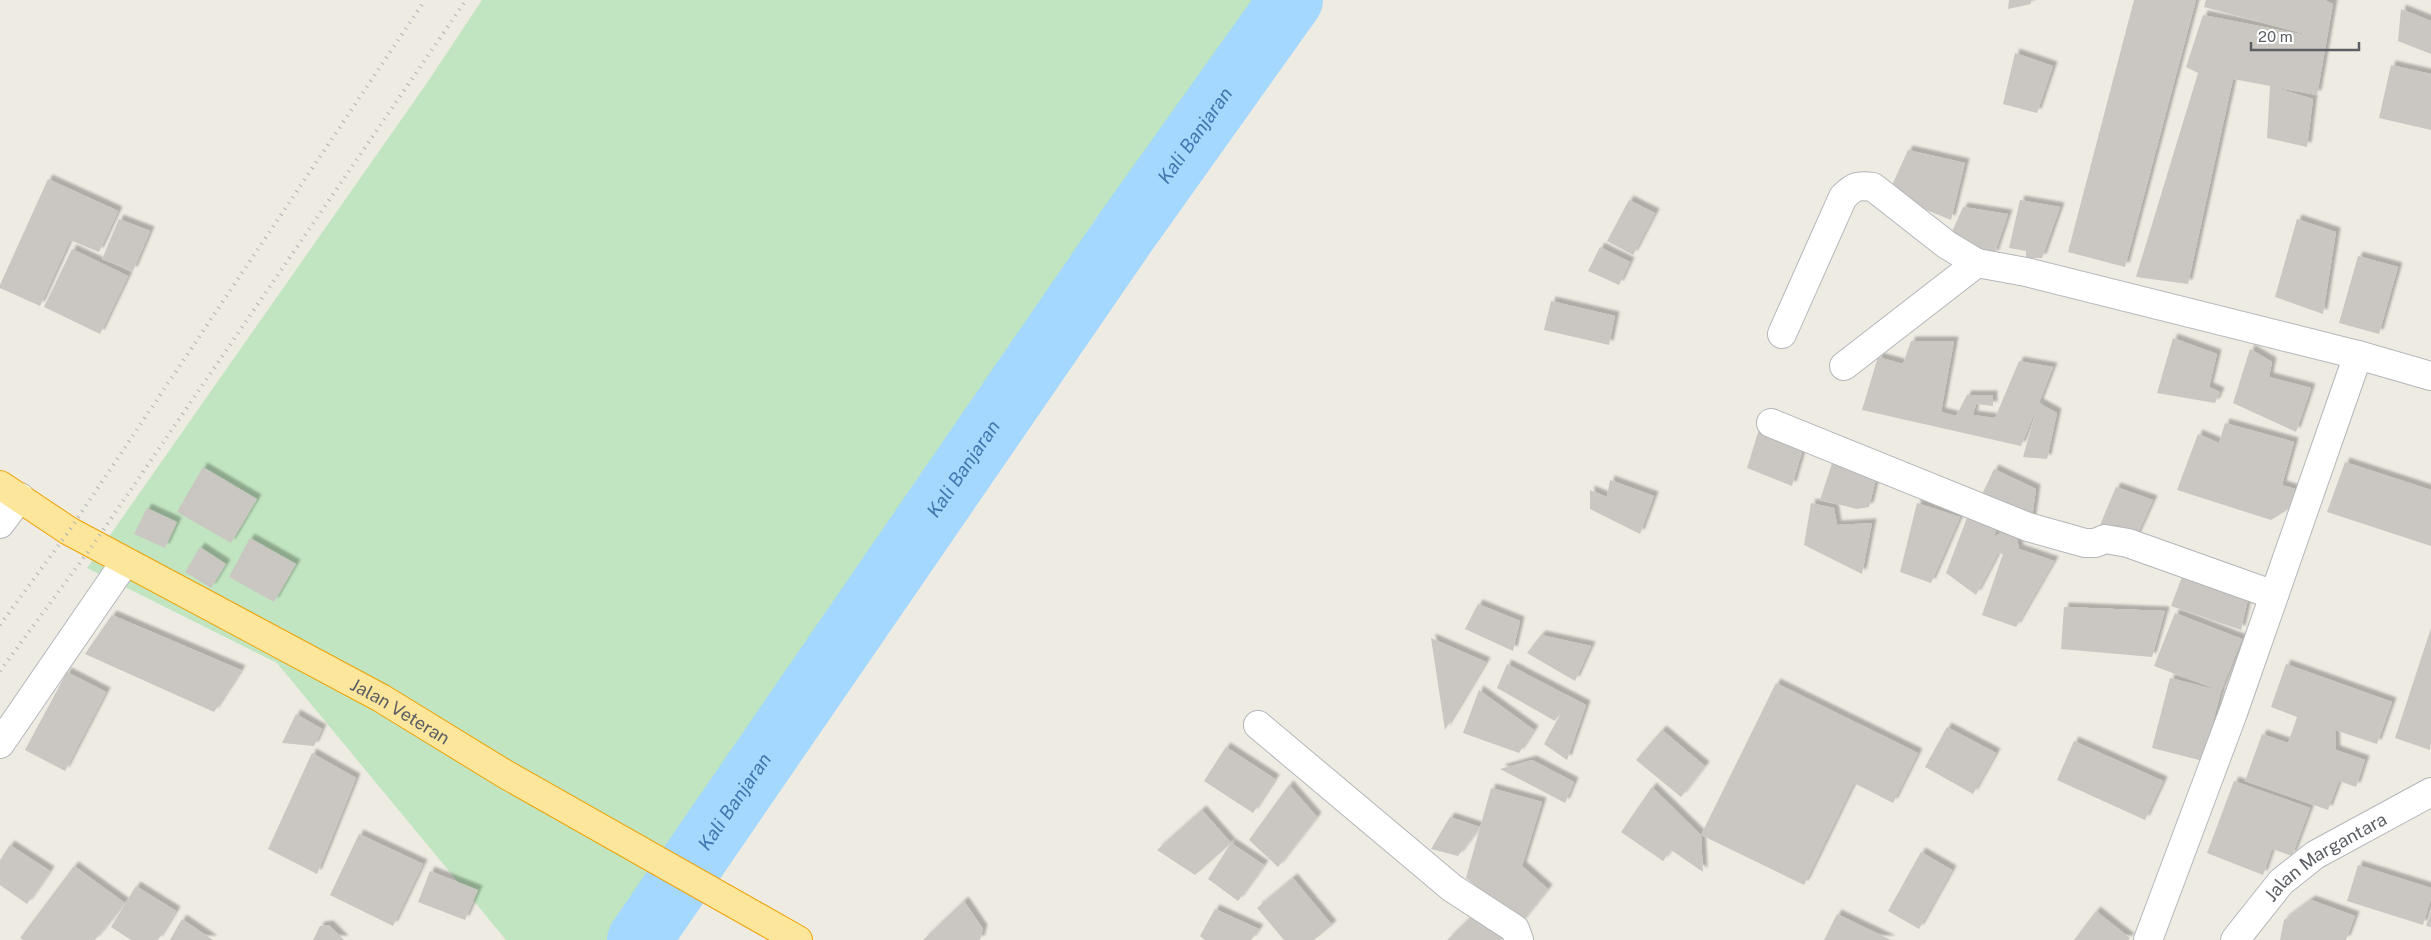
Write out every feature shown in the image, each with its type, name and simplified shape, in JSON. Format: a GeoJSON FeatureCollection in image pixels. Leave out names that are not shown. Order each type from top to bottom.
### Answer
{"type":"FeatureCollection","features":[{"type":"Feature","properties":{"kind":"highway","name":"Jalan Veteran"},"geometry":{"type":"LineString","coordinates":[[10,491],[69,531],[381,698],[505,774],[798,940]]}},
{"type":"Feature","properties":{"kind":"street"},"geometry":{"type":"LineString","coordinates":[[1782,334],[1843,197],[1852,188],[1860,185],[1873,187],[1947,245],[1977,263],[2026,272],[2358,355],[2431,376]]}},
{"type":"Feature","properties":{"kind":"street"},"geometry":{"type":"LineString","coordinates":[[1844,366],[1977,263]]}},
{"type":"Feature","properties":{"kind":"street"},"geometry":{"type":"LineString","coordinates":[[2148,940],[2233,713],[2358,355]]}},
{"type":"Feature","properties":{"kind":"street"},"geometry":{"type":"LineString","coordinates":[[1771,423],[2028,527],[2085,542],[2105,539],[2128,542],[2274,595]]}},
{"type":"Feature","properties":{"kind":"street"},"geometry":{"type":"LineString","coordinates":[[0,524],[10,491]]}},
{"type":"Feature","properties":{"kind":"street"},"geometry":{"type":"LineString","coordinates":[[0,744],[125,562]]}},
{"type":"Feature","properties":{"kind":"street"},"geometry":{"type":"LineString","coordinates":[[1258,725],[1452,888],[1514,929],[1519,940]]}},
{"type":"Feature","properties":{"kind":"street","name":"Jalan Margantara"},"geometry":{"type":"LineString","coordinates":[[2235,940],[2281,882],[2315,855],[2431,792]]}},
{"type":"Feature","properties":{"kind":"green space"},"geometry":{"type":"Polygon","coordinates":[[[482,0],[1291,0],[1127,230],[639,940],[506,940],[277,663],[87,568],[429,80],[482,0]]]}},
{"type":"Feature","properties":{"kind":"building"},"geometry":{"type":"Polygon","coordinates":[[[2009,0],[2031,0],[2031,4],[2008,9],[2009,0]]]}},
{"type":"Feature","properties":{"kind":"building"},"geometry":{"type":"Polygon","coordinates":[[[2134,0],[2196,0],[2125,267],[2068,252],[2134,0]]]}},
{"type":"Feature","properties":{"kind":"building"},"geometry":{"type":"Polygon","coordinates":[[[2206,0],[2325,0],[2333,4],[2317,95],[2273,87],[2313,99],[2307,147],[2267,138],[2270,86],[2233,79],[2188,284],[2136,277],[2198,73],[2186,67],[2203,15],[2320,38],[2204,7],[2206,0]]]}},
{"type":"Feature","properties":{"kind":"building"},"geometry":{"type":"Polygon","coordinates":[[[2401,9],[2431,21],[2431,54],[2398,41],[2401,9]]]}},
{"type":"Feature","properties":{"kind":"building"},"geometry":{"type":"Polygon","coordinates":[[[2015,53],[2053,66],[2037,113],[2003,104],[2015,53]]]}},
{"type":"Feature","properties":{"kind":"building"},"geometry":{"type":"Polygon","coordinates":[[[2391,65],[2431,74],[2431,130],[2379,118],[2391,65]]]}},
{"type":"Feature","properties":{"kind":"building"},"geometry":{"type":"Polygon","coordinates":[[[1908,150],[1965,163],[1951,220],[1888,194],[1908,150]]]}},
{"type":"Feature","properties":{"kind":"building"},"geometry":{"type":"Polygon","coordinates":[[[48,179],[118,211],[99,252],[70,240],[40,306],[0,288],[0,285],[48,179]]]}},
{"type":"Feature","properties":{"kind":"building"},"geometry":{"type":"Polygon","coordinates":[[[1629,200],[1655,213],[1633,255],[1607,241],[1629,200]]]}},
{"type":"Feature","properties":{"kind":"building"},"geometry":{"type":"Polygon","coordinates":[[[2020,200],[2060,207],[2042,258],[2026,258],[2026,251],[2009,248],[2020,200]]]}},
{"type":"Feature","properties":{"kind":"building"},"geometry":{"type":"Polygon","coordinates":[[[1963,207],[2008,214],[1994,255],[1950,236],[1963,207]]]}},
{"type":"Feature","properties":{"kind":"building"},"geometry":{"type":"Polygon","coordinates":[[[119,219],[150,231],[133,271],[102,259],[119,219]]]}},
{"type":"Feature","properties":{"kind":"building"},"geometry":{"type":"Polygon","coordinates":[[[2297,219],[2336,232],[2323,314],[2275,297],[2297,219]]]}},
{"type":"Feature","properties":{"kind":"building"},"geometry":{"type":"Polygon","coordinates":[[[1600,247],[1630,262],[1619,285],[1588,271],[1600,247]]]}},
{"type":"Feature","properties":{"kind":"building"},"geometry":{"type":"Polygon","coordinates":[[[72,249],[128,276],[100,334],[44,307],[72,249]]]}},
{"type":"Feature","properties":{"kind":"building"},"geometry":{"type":"Polygon","coordinates":[[[2358,256],[2398,267],[2379,334],[2339,323],[2358,256]]]}},
{"type":"Feature","properties":{"kind":"building"},"geometry":{"type":"Polygon","coordinates":[[[1551,301],[1615,316],[1609,345],[1544,330],[1551,301]]]}},
{"type":"Feature","properties":{"kind":"building"},"geometry":{"type":"Polygon","coordinates":[[[2173,338],[2217,354],[2209,387],[2220,392],[2215,403],[2157,393],[2173,338]]]}},
{"type":"Feature","properties":{"kind":"building"},"geometry":{"type":"Polygon","coordinates":[[[1911,341],[1954,341],[1941,412],[1956,416],[1967,395],[1993,395],[1993,406],[1976,404],[1973,415],[1995,418],[2019,361],[2053,367],[2039,403],[2057,413],[2047,459],[2023,457],[2038,404],[2021,446],[1862,410],[1878,357],[1903,364],[1911,341]]]}},
{"type":"Feature","properties":{"kind":"building"},"geometry":{"type":"Polygon","coordinates":[[[2250,349],[2272,362],[2269,377],[2311,388],[2296,432],[2233,403],[2250,349]]]}},
{"type":"Feature","properties":{"kind":"building"},"geometry":{"type":"Polygon","coordinates":[[[2225,423],[2294,442],[2282,485],[2304,492],[2300,502],[2271,520],[2177,490],[2198,434],[2219,443],[2225,423]]]}},
{"type":"Feature","properties":{"kind":"building"},"geometry":{"type":"Polygon","coordinates":[[[1760,426],[1804,445],[1792,486],[1747,468],[1760,426]]]}},
{"type":"Feature","properties":{"kind":"building"},"geometry":{"type":"Polygon","coordinates":[[[1835,454],[1878,471],[1869,507],[1857,509],[1820,500],[1835,454]]]}},
{"type":"Feature","properties":{"kind":"building"},"geometry":{"type":"Polygon","coordinates":[[[2345,462],[2431,490],[2431,546],[2327,512],[2345,462]]]}},
{"type":"Feature","properties":{"kind":"building"},"geometry":{"type":"Polygon","coordinates":[[[203,467],[257,499],[231,543],[177,512],[203,467]]]}},
{"type":"Feature","properties":{"kind":"building"},"geometry":{"type":"Polygon","coordinates":[[[1994,469],[2036,489],[2031,525],[1978,503],[1994,469]]]}},
{"type":"Feature","properties":{"kind":"building"},"geometry":{"type":"Polygon","coordinates":[[[1610,480],[1654,496],[1640,534],[1590,509],[1590,490],[1607,497],[1610,480]]]}},
{"type":"Feature","properties":{"kind":"building"},"geometry":{"type":"Polygon","coordinates":[[[2116,487],[2153,500],[2135,539],[2100,525],[2116,487]]]}},
{"type":"Feature","properties":{"kind":"building"},"geometry":{"type":"Polygon","coordinates":[[[1811,503],[1834,508],[1837,525],[1872,523],[1862,574],[1804,545],[1811,503]]]}},
{"type":"Feature","properties":{"kind":"building"},"geometry":{"type":"Polygon","coordinates":[[[1917,503],[1960,517],[1931,583],[1900,572],[1917,503]]]}},
{"type":"Feature","properties":{"kind":"building"},"geometry":{"type":"Polygon","coordinates":[[[147,508],[177,522],[165,548],[134,534],[147,508]]]}},
{"type":"Feature","properties":{"kind":"building"},"geometry":{"type":"Polygon","coordinates":[[[1970,510],[1998,522],[1994,537],[2004,531],[2016,535],[2019,549],[2054,561],[2016,627],[1982,615],[2003,554],[1998,553],[1976,595],[1946,573],[1970,510]]]}},
{"type":"Feature","properties":{"kind":"building"},"geometry":{"type":"Polygon","coordinates":[[[250,538],[296,564],[274,602],[229,577],[250,538]]]}},
{"type":"Feature","properties":{"kind":"building"},"geometry":{"type":"Polygon","coordinates":[[[200,547],[226,564],[211,588],[185,572],[200,547]]]}},
{"type":"Feature","properties":{"kind":"building"},"geometry":{"type":"Polygon","coordinates":[[[2183,574],[2250,590],[2241,630],[2171,606],[2183,574]]]}},
{"type":"Feature","properties":{"kind":"building"},"geometry":{"type":"Polygon","coordinates":[[[1478,604],[1520,621],[1513,651],[1465,629],[1478,604]]]}},
{"type":"Feature","properties":{"kind":"building"},"geometry":{"type":"Polygon","coordinates":[[[2064,607],[2165,611],[2152,657],[2061,649],[2064,607]]]}},
{"type":"Feature","properties":{"kind":"building"},"geometry":{"type":"Polygon","coordinates":[[[2175,613],[2242,639],[2221,691],[2154,666],[2175,613]]]}},
{"type":"Feature","properties":{"kind":"building"},"geometry":{"type":"Polygon","coordinates":[[[112,615],[241,670],[214,712],[85,654],[112,615]]]}},
{"type":"Feature","properties":{"kind":"building"},"geometry":{"type":"Polygon","coordinates":[[[2431,628],[2431,739],[2430,750],[2395,738],[2431,628]]]}},
{"type":"Feature","properties":{"kind":"building"},"geometry":{"type":"Polygon","coordinates":[[[1541,635],[1591,646],[1575,681],[1527,653],[1541,635]]]}},
{"type":"Feature","properties":{"kind":"building"},"geometry":{"type":"Polygon","coordinates":[[[1431,638],[1486,662],[1445,730],[1431,638]]]}},
{"type":"Feature","properties":{"kind":"building"},"geometry":{"type":"Polygon","coordinates":[[[1507,664],[1586,705],[1567,760],[1544,744],[1565,706],[1555,721],[1497,688],[1507,664]]]}},
{"type":"Feature","properties":{"kind":"building"},"geometry":{"type":"Polygon","coordinates":[[[2286,664],[2392,702],[2377,744],[2335,730],[2336,750],[2365,760],[2356,787],[2339,781],[2328,810],[2245,781],[2262,734],[2288,743],[2297,717],[2271,707],[2286,664]]]}},
{"type":"Feature","properties":{"kind":"building"},"geometry":{"type":"Polygon","coordinates":[[[67,672],[106,692],[65,771],[25,750],[67,672]]]}},
{"type":"Feature","properties":{"kind":"building"},"geometry":{"type":"Polygon","coordinates":[[[2170,678],[2221,691],[2203,761],[2152,748],[2170,678]]]}},
{"type":"Feature","properties":{"kind":"building"},"geometry":{"type":"Polygon","coordinates":[[[1776,683],[1918,753],[1893,803],[1854,783],[1804,885],[1701,835],[1776,683]]]}},
{"type":"Feature","properties":{"kind":"building"},"geometry":{"type":"Polygon","coordinates":[[[1479,690],[1534,730],[1519,753],[1463,733],[1479,690]]]}},
{"type":"Feature","properties":{"kind":"building"},"geometry":{"type":"Polygon","coordinates":[[[296,714],[322,729],[314,746],[282,743],[296,714]]]}},
{"type":"Feature","properties":{"kind":"building"},"geometry":{"type":"Polygon","coordinates":[[[1947,727],[1996,753],[1973,794],[1925,767],[1947,727]]]}},
{"type":"Feature","properties":{"kind":"building"},"geometry":{"type":"Polygon","coordinates":[[[1662,730],[1705,766],[1681,797],[1636,760],[1662,730]]]}},
{"type":"Feature","properties":{"kind":"building"},"geometry":{"type":"Polygon","coordinates":[[[2074,741],[2163,781],[2145,820],[2057,780],[2074,741]]]}},
{"type":"Feature","properties":{"kind":"building"},"geometry":{"type":"Polygon","coordinates":[[[1226,747],[1275,779],[1253,813],[1204,781],[1226,747]]]}},
{"type":"Feature","properties":{"kind":"building"},"geometry":{"type":"Polygon","coordinates":[[[312,753],[356,778],[317,874],[268,849],[312,753]]]}},
{"type":"Feature","properties":{"kind":"building"},"geometry":{"type":"Polygon","coordinates":[[[1532,760],[1574,782],[1565,803],[1500,769],[1532,760]]]}},
{"type":"Feature","properties":{"kind":"building"},"geometry":{"type":"Polygon","coordinates":[[[2234,781],[2310,808],[2292,856],[2272,849],[2263,875],[2207,853],[2234,781]]]}},
{"type":"Feature","properties":{"kind":"building"},"geometry":{"type":"Polygon","coordinates":[[[1289,785],[1317,817],[1278,867],[1249,840],[1289,785]]]}},
{"type":"Feature","properties":{"kind":"building"},"geometry":{"type":"Polygon","coordinates":[[[1652,787],[1701,835],[1703,872],[1671,850],[1663,861],[1621,832],[1652,787]]]}},
{"type":"Feature","properties":{"kind":"building"},"geometry":{"type":"Polygon","coordinates":[[[1491,788],[1542,802],[1522,866],[1548,889],[1521,923],[1466,878],[1491,788]]]}},
{"type":"Feature","properties":{"kind":"building"},"geometry":{"type":"Polygon","coordinates":[[[1202,810],[1231,843],[1195,875],[1157,850],[1202,810]]]}},
{"type":"Feature","properties":{"kind":"building"},"geometry":{"type":"Polygon","coordinates":[[[1450,817],[1480,827],[1458,856],[1431,849],[1450,817]]]}},
{"type":"Feature","properties":{"kind":"building"},"geometry":{"type":"Polygon","coordinates":[[[359,834],[423,864],[393,926],[330,895],[359,834]]]}},
{"type":"Feature","properties":{"kind":"building"},"geometry":{"type":"Polygon","coordinates":[[[1231,843],[1264,865],[1238,901],[1208,879],[1231,843]]]}},
{"type":"Feature","properties":{"kind":"building"},"geometry":{"type":"Polygon","coordinates":[[[10,845],[50,871],[27,904],[0,885],[0,860],[10,845]]]}},
{"type":"Feature","properties":{"kind":"building"},"geometry":{"type":"Polygon","coordinates":[[[1921,852],[1952,870],[1919,929],[1888,911],[1921,852]]]}},
{"type":"Feature","properties":{"kind":"building"},"geometry":{"type":"Polygon","coordinates":[[[2358,865],[2431,888],[2431,898],[2423,925],[2347,901],[2358,865]]]}},
{"type":"Feature","properties":{"kind":"building"},"geometry":{"type":"Polygon","coordinates":[[[74,866],[125,903],[95,940],[23,940],[20,938],[74,866]]]}},
{"type":"Feature","properties":{"kind":"building"},"geometry":{"type":"Polygon","coordinates":[[[430,871],[478,890],[465,920],[418,902],[430,871]]]}},
{"type":"Feature","properties":{"kind":"building"},"geometry":{"type":"Polygon","coordinates":[[[1293,878],[1332,925],[1314,940],[1284,940],[1257,908],[1293,878]]]}},
{"type":"Feature","properties":{"kind":"building"},"geometry":{"type":"Polygon","coordinates":[[[136,886],[176,911],[158,940],[131,940],[111,927],[136,886]]]}},
{"type":"Feature","properties":{"kind":"building"},"geometry":{"type":"Polygon","coordinates":[[[2311,900],[2355,916],[2346,940],[2280,940],[2284,920],[2311,900]]]}},
{"type":"Feature","properties":{"kind":"building"},"geometry":{"type":"Polygon","coordinates":[[[964,901],[983,929],[980,940],[923,940],[964,901]]]}},
{"type":"Feature","properties":{"kind":"building"},"geometry":{"type":"Polygon","coordinates":[[[1215,909],[1259,929],[1251,940],[1205,940],[1200,936],[1215,909]]]}},
{"type":"Feature","properties":{"kind":"building"},"geometry":{"type":"Polygon","coordinates":[[[2096,911],[2130,938],[2128,940],[2074,940],[2096,911]]]}},
{"type":"Feature","properties":{"kind":"building"},"geometry":{"type":"Polygon","coordinates":[[[2431,911],[2431,927],[2426,926],[2431,911]]]}},
{"type":"Feature","properties":{"kind":"building"},"geometry":{"type":"Polygon","coordinates":[[[1474,914],[1508,931],[1501,940],[1447,940],[1474,914]]]}},
{"type":"Feature","properties":{"kind":"building"},"geometry":{"type":"Polygon","coordinates":[[[1837,914],[1891,940],[1824,940],[1837,914]]]}},
{"type":"Feature","properties":{"kind":"building"},"geometry":{"type":"Polygon","coordinates":[[[182,919],[213,940],[170,940],[182,919]]]}},
{"type":"Feature","properties":{"kind":"building"},"geometry":{"type":"Polygon","coordinates":[[[329,925],[344,940],[313,940],[320,926],[329,925]]]}},
{"type":"Feature","properties":{"kind":"waterway","name":"Kali Banjaran"},"geometry":{"type":"LineString","coordinates":[[639,940],[1127,230],[1291,0]]}},
{"type":"Feature","properties":{"kind":"railway"},"geometry":{"type":"LineString","coordinates":[[0,625],[69,531],[425,0]]}},
{"type":"Feature","properties":{"kind":"railway"},"geometry":{"type":"LineString","coordinates":[[0,671],[93,545],[466,0]]}}]}
